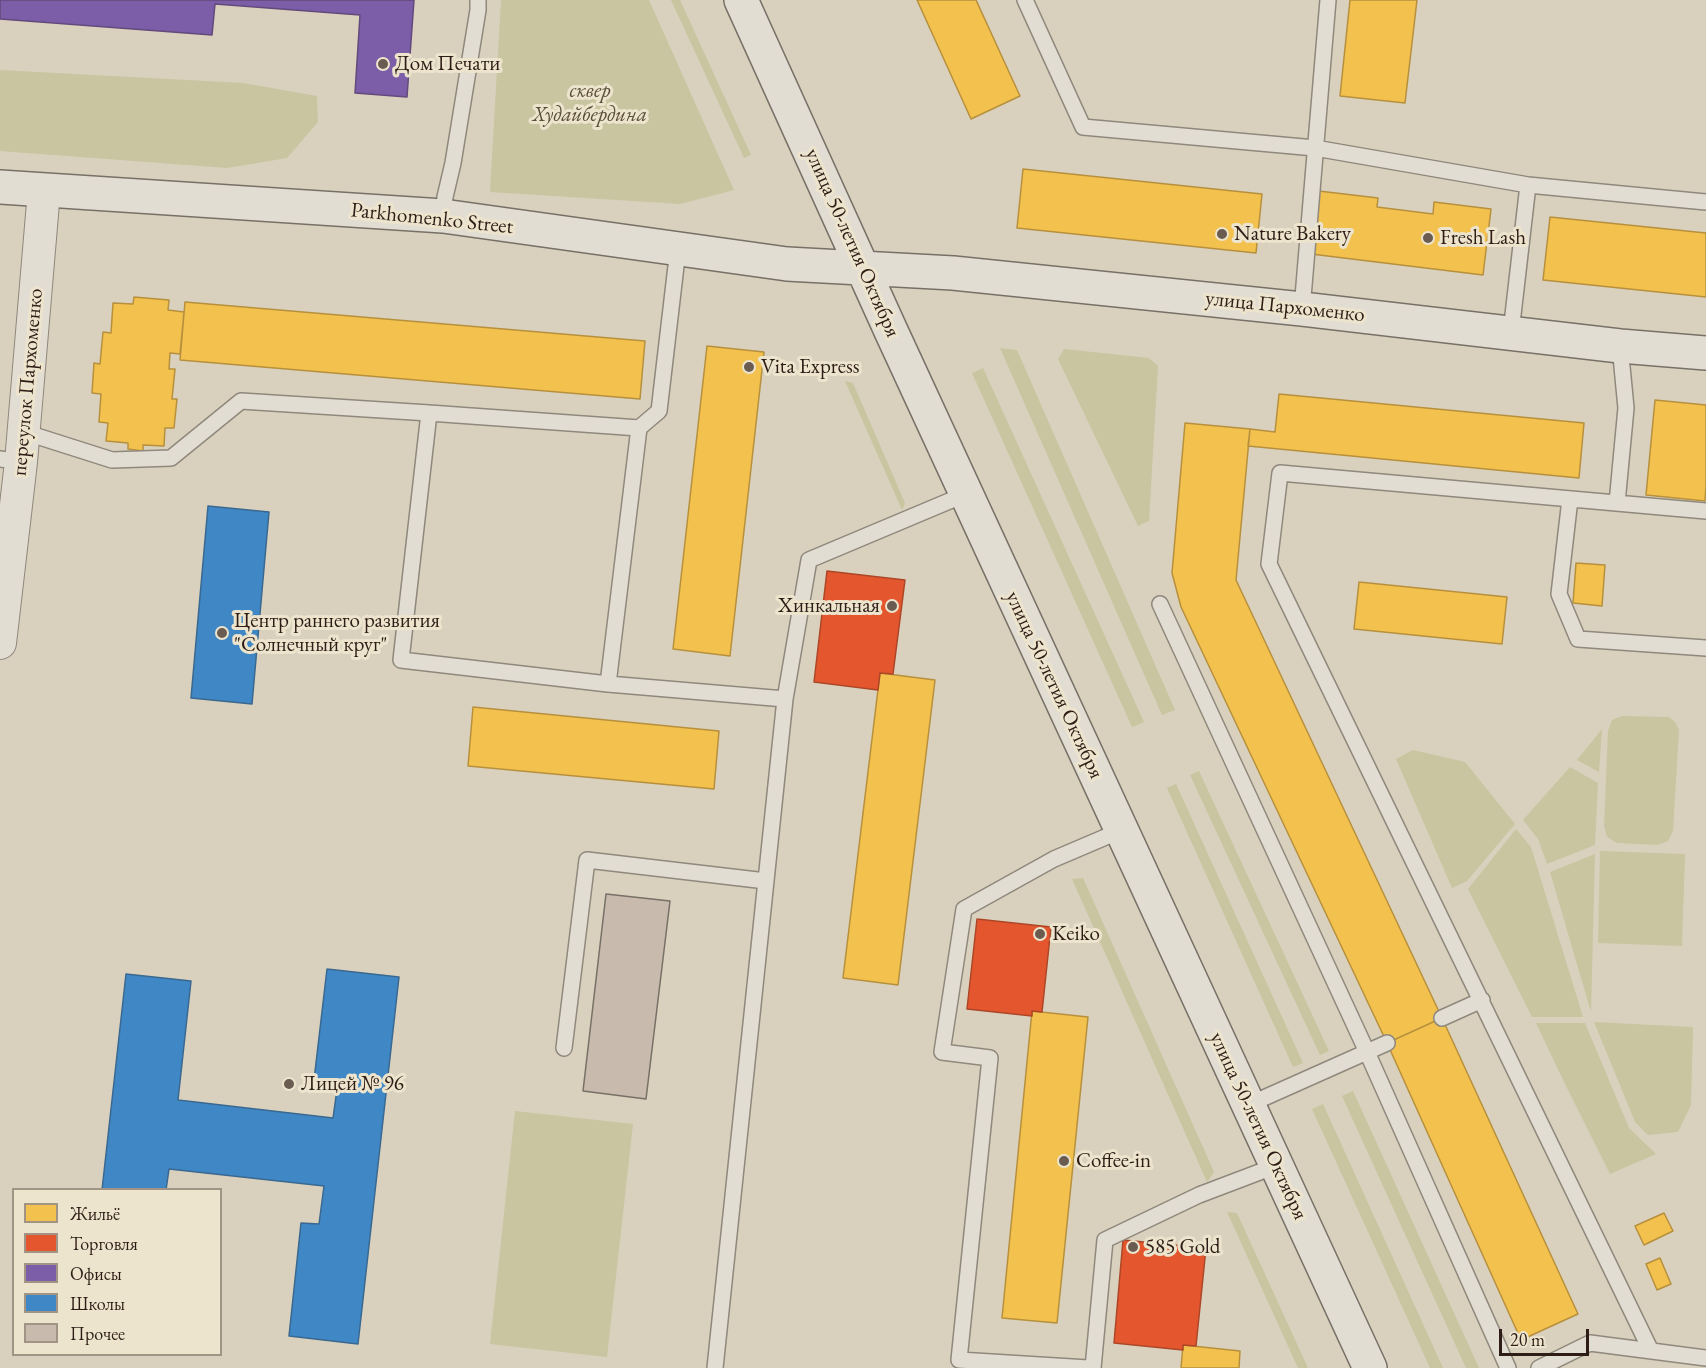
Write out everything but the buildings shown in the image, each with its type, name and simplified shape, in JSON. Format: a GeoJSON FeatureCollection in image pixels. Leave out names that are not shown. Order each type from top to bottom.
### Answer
{"type":"FeatureCollection","features":[{"type":"Feature","properties":{"kind":"main road","name":"улица 50-летия Октября"},"geometry":{"type":"LineString","coordinates":[[741,0],[966,494],[1370,1368]]}},
{"type":"Feature","properties":{"kind":"main road","name":"Parkhomenko Street"},"geometry":{"type":"LineString","coordinates":[[0,187],[443,216],[787,264],[863,268]]}},
{"type":"Feature","properties":{"kind":"main road","name":"улица Пархоменко"},"geometry":{"type":"LineString","coordinates":[[863,268],[952,273],[1302,309],[1620,346],[1706,353]]}},
{"type":"Feature","properties":{"kind":"street","name":"переулок Пархоменко"},"geometry":{"type":"LineString","coordinates":[[0,643],[15,451],[44,191]]}},
{"type":"Feature","properties":{"kind":"lane"},"geometry":{"type":"LineString","coordinates":[[443,216],[478,0]]}},
{"type":"Feature","properties":{"kind":"lane"},"geometry":{"type":"LineString","coordinates":[[1025,0],[1083,127],[1316,148],[1528,186],[1706,202]]}},
{"type":"Feature","properties":{"kind":"lane"},"geometry":{"type":"LineString","coordinates":[[1302,309],[1328,0]]}},
{"type":"Feature","properties":{"kind":"lane"},"geometry":{"type":"LineString","coordinates":[[1511,332],[1528,186]]}},
{"type":"Feature","properties":{"kind":"lane"},"geometry":{"type":"LineString","coordinates":[[608,684],[639,428],[659,411],[678,249]]}},
{"type":"Feature","properties":{"kind":"lane"},"geometry":{"type":"LineString","coordinates":[[1617,503],[1626,408],[1620,346]]}},
{"type":"Feature","properties":{"kind":"lane"},"geometry":{"type":"LineString","coordinates":[[15,451],[112,460],[171,458],[241,401],[639,428]]}},
{"type":"Feature","properties":{"kind":"lane"},"geometry":{"type":"LineString","coordinates":[[429,412],[401,660],[608,684],[785,699]]}},
{"type":"Feature","properties":{"kind":"lane"},"geometry":{"type":"LineString","coordinates":[[1652,1351],[1269,564],[1280,473],[1706,511]]}},
{"type":"Feature","properties":{"kind":"lane"},"geometry":{"type":"LineString","coordinates":[[715,1368],[785,699],[809,560],[966,494]]}},
{"type":"Feature","properties":{"kind":"lane"},"geometry":{"type":"LineString","coordinates":[[1570,499],[1559,594],[1578,639],[1706,648]]}},
{"type":"Feature","properties":{"kind":"lane"},"geometry":{"type":"LineString","coordinates":[[1160,604],[1368,1052],[1508,1368]]}},
{"type":"Feature","properties":{"kind":"lane"},"geometry":{"type":"LineString","coordinates":[[1088,1368],[959,1359],[990,1058],[942,1052],[964,909],[1054,860],[1122,830]]}},
{"type":"Feature","properties":{"kind":"lane"},"geometry":{"type":"LineString","coordinates":[[564,1048],[587,860],[766,881]]}},
{"type":"Feature","properties":{"kind":"lane"},"geometry":{"type":"LineString","coordinates":[[1443,1018],[1482,1000]]}},
{"type":"Feature","properties":{"kind":"lane"},"geometry":{"type":"LineString","coordinates":[[1248,1105],[1387,1043]]}},
{"type":"Feature","properties":{"kind":"lane"},"geometry":{"type":"LineString","coordinates":[[1093,1368],[1105,1240],[1199,1195],[1278,1165]]}},
{"type":"Feature","properties":{"kind":"lane"},"geometry":{"type":"LineString","coordinates":[[1539,1368],[1590,1343],[1706,1358]]}},
{"type":"Feature","properties":{"kind":"green space","name":"сквер Худайбердина"},"geometry":{"type":"Polygon","coordinates":[[[501,0],[649,0],[734,190],[680,204],[490,192],[501,0]]]}},
{"type":"Feature","properties":{"kind":"green space"},"geometry":{"type":"Polygon","coordinates":[[[671,0],[680,0],[751,155],[744,158],[671,0]]]}},
{"type":"Feature","properties":{"kind":"green space"},"geometry":{"type":"Polygon","coordinates":[[[0,70],[243,83],[317,96],[318,122],[287,158],[227,168],[0,151],[0,70]]]}},
{"type":"Feature","properties":{"kind":"green space"},"geometry":{"type":"Polygon","coordinates":[[[1000,348],[1017,350],[1175,710],[1162,715],[1000,348]]]}},
{"type":"Feature","properties":{"kind":"green space"},"geometry":{"type":"Polygon","coordinates":[[[1064,349],[1149,358],[1158,366],[1149,521],[1138,526],[1058,359],[1064,349]]]}},
{"type":"Feature","properties":{"kind":"green space"},"geometry":{"type":"Polygon","coordinates":[[[983,368],[1144,722],[1132,727],[972,373],[983,368]]]}},
{"type":"Feature","properties":{"kind":"green space"},"geometry":{"type":"Polygon","coordinates":[[[845,381],[853,383],[905,503],[902,510],[845,381]]]}},
{"type":"Feature","properties":{"kind":"green space"},"geometry":{"type":"Polygon","coordinates":[[[1622,716],[1669,717],[1679,730],[1673,831],[1668,841],[1658,845],[1617,843],[1607,837],[1604,826],[1608,731],[1612,720],[1622,716]]]}},
{"type":"Feature","properties":{"kind":"green space"},"geometry":{"type":"Polygon","coordinates":[[[1602,729],[1599,772],[1577,760],[1602,729]]]}},
{"type":"Feature","properties":{"kind":"green space"},"geometry":{"type":"Polygon","coordinates":[[[1413,750],[1465,762],[1515,824],[1467,881],[1452,888],[1396,759],[1413,750]]]}},
{"type":"Feature","properties":{"kind":"green space"},"geometry":{"type":"Polygon","coordinates":[[[1570,767],[1598,783],[1595,845],[1547,864],[1538,839],[1523,820],[1570,767]]]}},
{"type":"Feature","properties":{"kind":"green space"},"geometry":{"type":"Polygon","coordinates":[[[1199,771],[1329,1051],[1320,1055],[1190,775],[1199,771]]]}},
{"type":"Feature","properties":{"kind":"green space"},"geometry":{"type":"Polygon","coordinates":[[[1176,784],[1303,1063],[1293,1067],[1167,788],[1176,784]]]}},
{"type":"Feature","properties":{"kind":"green space"},"geometry":{"type":"Polygon","coordinates":[[[1516,829],[1531,847],[1583,1017],[1532,1017],[1468,889],[1516,829]]]}},
{"type":"Feature","properties":{"kind":"green space"},"geometry":{"type":"Polygon","coordinates":[[[1600,851],[1685,854],[1682,946],[1598,943],[1600,851]]]}},
{"type":"Feature","properties":{"kind":"green space"},"geometry":{"type":"Polygon","coordinates":[[[1595,854],[1591,1012],[1550,872],[1595,854]]]}},
{"type":"Feature","properties":{"kind":"green space"},"geometry":{"type":"Polygon","coordinates":[[[1083,878],[1214,1172],[1207,1182],[1072,879],[1083,878]]]}},
{"type":"Feature","properties":{"kind":"green space"},"geometry":{"type":"Polygon","coordinates":[[[1594,1022],[1693,1027],[1691,1105],[1678,1132],[1648,1135],[1635,1122],[1594,1022]]]}},
{"type":"Feature","properties":{"kind":"green space"},"geometry":{"type":"Polygon","coordinates":[[[1536,1023],[1585,1023],[1629,1128],[1656,1154],[1610,1174],[1536,1023]]]}},
{"type":"Feature","properties":{"kind":"green space"},"geometry":{"type":"Polygon","coordinates":[[[1353,1091],[1479,1368],[1466,1368],[1342,1096],[1353,1091]]]}},
{"type":"Feature","properties":{"kind":"green space"},"geometry":{"type":"Polygon","coordinates":[[[1323,1104],[1443,1368],[1430,1368],[1312,1109],[1323,1104]]]}},
{"type":"Feature","properties":{"kind":"green space"},"geometry":{"type":"Polygon","coordinates":[[[515,1111],[633,1124],[607,1357],[490,1344],[515,1111]]]}},
{"type":"Feature","properties":{"kind":"green space"},"geometry":{"type":"Polygon","coordinates":[[[1227,1212],[1237,1213],[1308,1368],[1298,1368],[1227,1212]]]}},
{"type":"Feature","properties":{"kind":"place","name":"Дом Печати"},"geometry":{"type":"Point","coordinates":[383,64]}},
{"type":"Feature","properties":{"kind":"place","name":"Nature Bakery"},"geometry":{"type":"Point","coordinates":[1222,234]}},
{"type":"Feature","properties":{"kind":"place","name":"Fresh Lash"},"geometry":{"type":"Point","coordinates":[1428,238]}},
{"type":"Feature","properties":{"kind":"place","name":"Vita Express"},"geometry":{"type":"Point","coordinates":[749,367]}},
{"type":"Feature","properties":{"kind":"place","name":"Хинкальная"},"geometry":{"type":"Point","coordinates":[892,606]}},
{"type":"Feature","properties":{"kind":"place","name":"Центр раннего развития \"Солнечный круг\""},"geometry":{"type":"Point","coordinates":[222,633]}},
{"type":"Feature","properties":{"kind":"place","name":"Keiko"},"geometry":{"type":"Point","coordinates":[1040,934]}},
{"type":"Feature","properties":{"kind":"place","name":"Лицей № 96"},"geometry":{"type":"Point","coordinates":[289,1084]}},
{"type":"Feature","properties":{"kind":"place","name":"Coffee-in"},"geometry":{"type":"Point","coordinates":[1064,1161]}},
{"type":"Feature","properties":{"kind":"place","name":"585 Gold"},"geometry":{"type":"Point","coordinates":[1133,1247]}}]}
